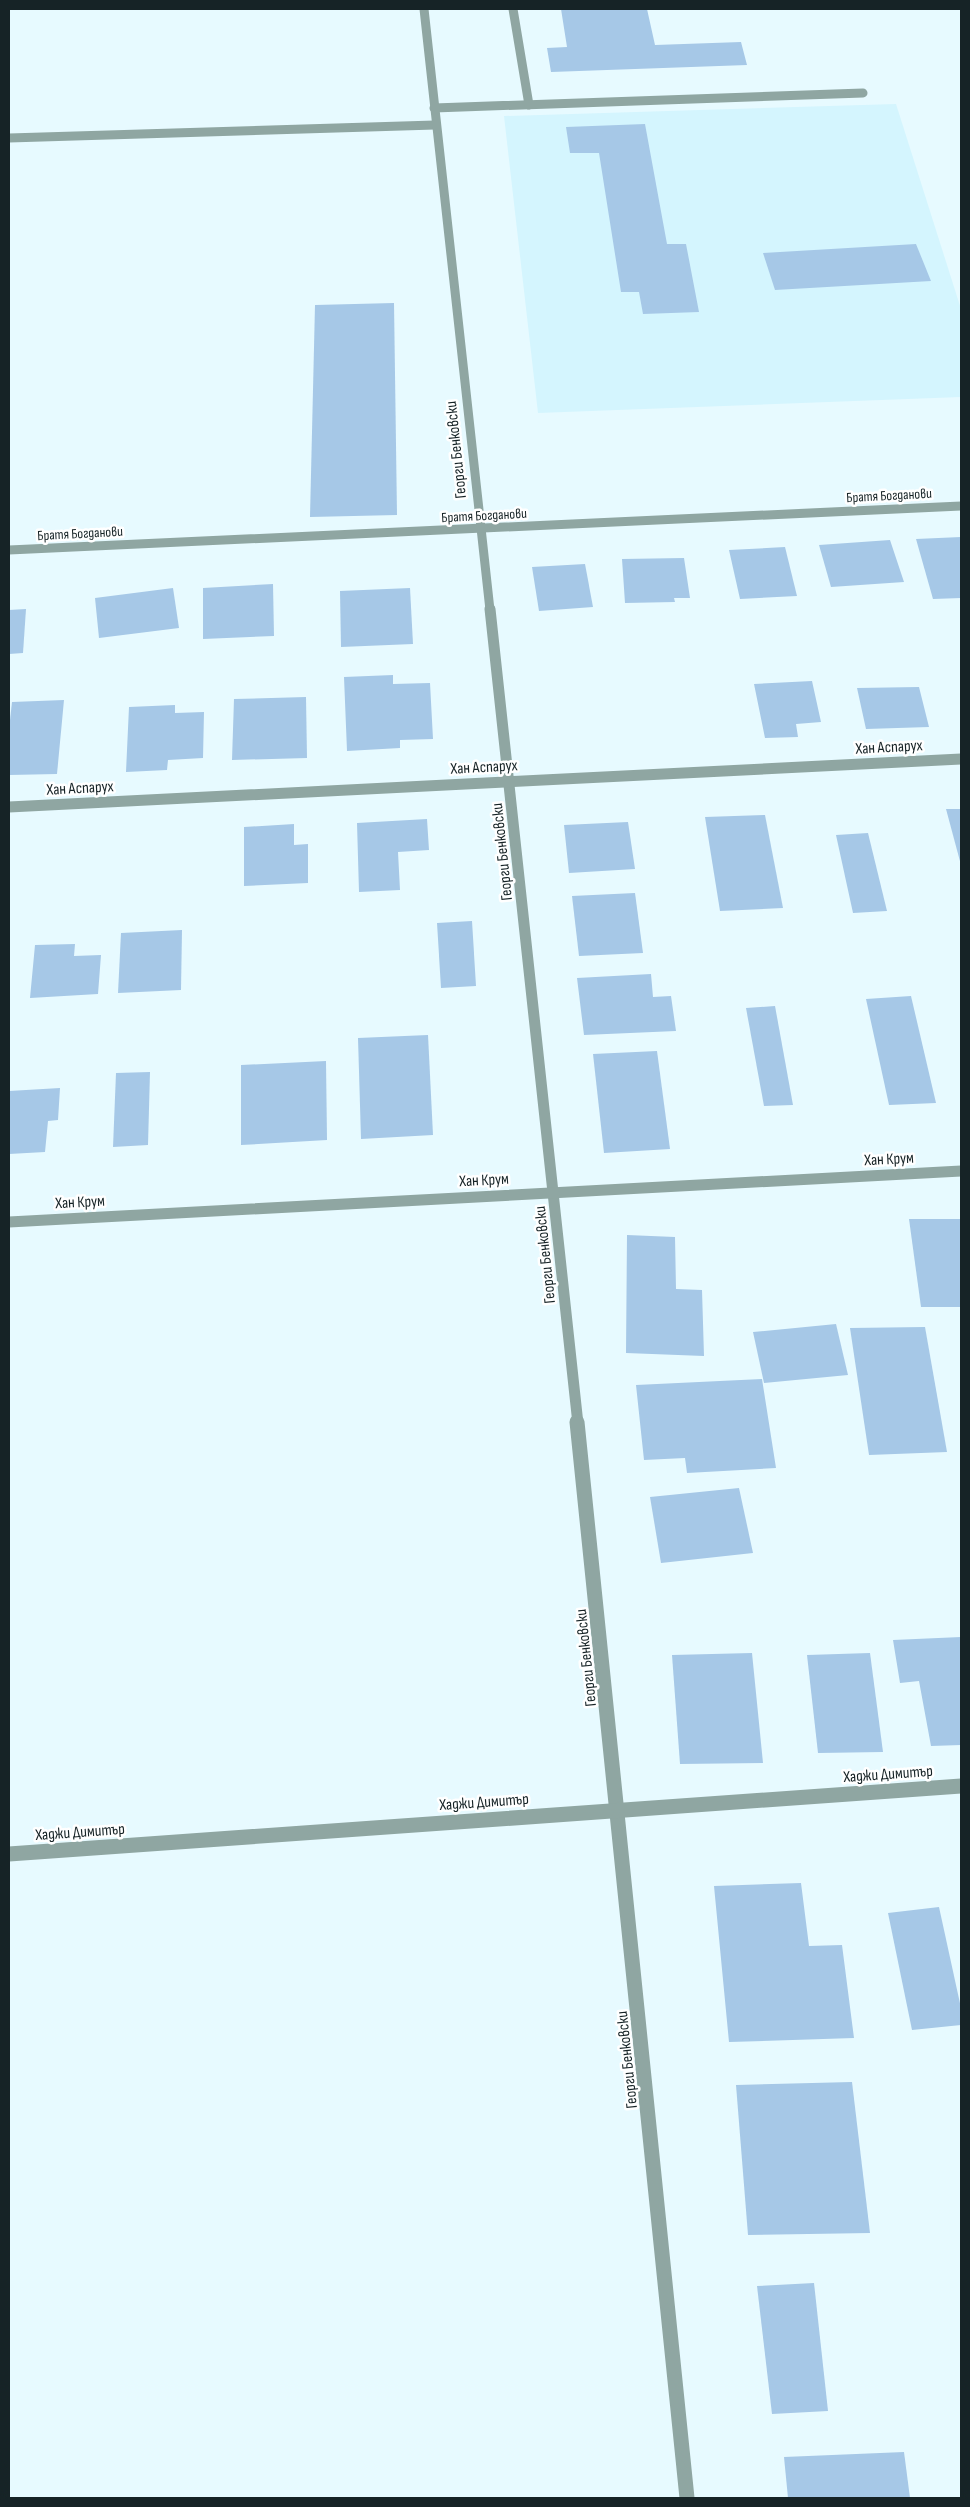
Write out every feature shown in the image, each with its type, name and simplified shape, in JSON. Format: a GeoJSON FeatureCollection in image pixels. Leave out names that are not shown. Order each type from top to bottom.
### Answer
{"type":"FeatureCollection","features":[{"type":"Feature","properties":{"kind":"street","name":"Георги Бенковски"},"geometry":{"type":"LineString","coordinates":[[424,9],[435,125],[510,781],[554,1192],[687,2498]]}},
{"type":"Feature","properties":{"kind":"street"},"geometry":{"type":"LineString","coordinates":[[513,9],[529,105]]}},
{"type":"Feature","properties":{"kind":"street"},"geometry":{"type":"LineString","coordinates":[[434,108],[863,93]]}},
{"type":"Feature","properties":{"kind":"street"},"geometry":{"type":"LineString","coordinates":[[9,138],[435,125]]}},
{"type":"Feature","properties":{"kind":"street","name":"Братя Богданови"},"geometry":{"type":"LineString","coordinates":[[9,550],[961,506]]}},
{"type":"Feature","properties":{"kind":"street","name":"Хан Аспарух"},"geometry":{"type":"LineString","coordinates":[[9,807],[961,759]]}},
{"type":"Feature","properties":{"kind":"street","name":"Хан Крум"},"geometry":{"type":"LineString","coordinates":[[9,1222],[961,1171]]}},
{"type":"Feature","properties":{"kind":"street","name":"Хаджи Димитър"},"geometry":{"type":"LineString","coordinates":[[9,1854],[616,1809],[961,1786]]}},
{"type":"Feature","properties":{"kind":"shaded area"},"geometry":{"type":"Polygon","coordinates":[[[896,104],[961,309],[961,397],[538,413],[504,116],[896,104]]]}},
{"type":"Feature","properties":{"kind":"building"},"geometry":{"type":"Polygon","coordinates":[[[561,9],[647,9],[655,45],[741,42],[747,65],[551,72],[547,48],[567,47],[561,9]]]}},
{"type":"Feature","properties":{"kind":"building"},"geometry":{"type":"Polygon","coordinates":[[[645,124],[667,244],[686,244],[699,312],[643,314],[639,292],[621,292],[599,153],[570,153],[566,127],[645,124]]]}},
{"type":"Feature","properties":{"kind":"building"},"geometry":{"type":"Polygon","coordinates":[[[916,244],[931,281],[775,290],[763,253],[916,244]]]}},
{"type":"Feature","properties":{"kind":"building"},"geometry":{"type":"Polygon","coordinates":[[[394,303],[397,515],[310,517],[315,305],[394,303]]]}},
{"type":"Feature","properties":{"kind":"building"},"geometry":{"type":"Polygon","coordinates":[[[961,537],[961,598],[933,599],[916,539],[961,537]]]}},
{"type":"Feature","properties":{"kind":"building"},"geometry":{"type":"Polygon","coordinates":[[[890,540],[904,582],[831,587],[819,545],[890,540]]]}},
{"type":"Feature","properties":{"kind":"building"},"geometry":{"type":"Polygon","coordinates":[[[785,547],[797,596],[740,599],[729,550],[785,547]]]}},
{"type":"Feature","properties":{"kind":"building"},"geometry":{"type":"Polygon","coordinates":[[[684,558],[690,598],[674,598],[675,602],[625,603],[622,559],[684,558]]]}},
{"type":"Feature","properties":{"kind":"building"},"geometry":{"type":"Polygon","coordinates":[[[585,564],[593,607],[539,611],[532,567],[585,564]]]}},
{"type":"Feature","properties":{"kind":"building"},"geometry":{"type":"Polygon","coordinates":[[[273,584],[274,636],[203,639],[203,588],[273,584]]]}},
{"type":"Feature","properties":{"kind":"building"},"geometry":{"type":"Polygon","coordinates":[[[173,588],[179,628],[99,638],[95,598],[173,588]]]}},
{"type":"Feature","properties":{"kind":"building"},"geometry":{"type":"Polygon","coordinates":[[[410,588],[413,644],[341,647],[340,591],[410,588]]]}},
{"type":"Feature","properties":{"kind":"building"},"geometry":{"type":"Polygon","coordinates":[[[26,609],[23,653],[9,654],[9,610],[26,609]]]}},
{"type":"Feature","properties":{"kind":"building"},"geometry":{"type":"Polygon","coordinates":[[[393,675],[393,684],[430,683],[433,739],[400,740],[400,748],[347,751],[344,677],[393,675]]]}},
{"type":"Feature","properties":{"kind":"building"},"geometry":{"type":"Polygon","coordinates":[[[812,681],[821,722],[796,724],[798,737],[765,738],[754,684],[812,681]]]}},
{"type":"Feature","properties":{"kind":"building"},"geometry":{"type":"Polygon","coordinates":[[[919,687],[929,727],[866,729],[857,688],[919,687]]]}},
{"type":"Feature","properties":{"kind":"building"},"geometry":{"type":"Polygon","coordinates":[[[306,697],[307,758],[232,760],[234,699],[306,697]]]}},
{"type":"Feature","properties":{"kind":"building"},"geometry":{"type":"Polygon","coordinates":[[[64,700],[57,774],[9,775],[9,729],[12,702],[64,700]]]}},
{"type":"Feature","properties":{"kind":"building"},"geometry":{"type":"Polygon","coordinates":[[[175,705],[175,713],[204,712],[203,758],[168,760],[167,770],[126,772],[129,707],[175,705]]]}},
{"type":"Feature","properties":{"kind":"building"},"geometry":{"type":"Polygon","coordinates":[[[946,809],[961,809],[961,865],[946,809]]]}},
{"type":"Feature","properties":{"kind":"building"},"geometry":{"type":"Polygon","coordinates":[[[765,815],[783,908],[720,911],[705,817],[765,815]]]}},
{"type":"Feature","properties":{"kind":"building"},"geometry":{"type":"Polygon","coordinates":[[[427,819],[429,850],[398,852],[400,890],[359,892],[357,823],[427,819]]]}},
{"type":"Feature","properties":{"kind":"building"},"geometry":{"type":"Polygon","coordinates":[[[628,822],[635,869],[569,873],[564,825],[628,822]]]}},
{"type":"Feature","properties":{"kind":"building"},"geometry":{"type":"Polygon","coordinates":[[[294,824],[294,845],[308,844],[308,883],[244,886],[244,827],[294,824]]]}},
{"type":"Feature","properties":{"kind":"building"},"geometry":{"type":"Polygon","coordinates":[[[868,833],[887,911],[853,913],[836,835],[868,833]]]}},
{"type":"Feature","properties":{"kind":"building"},"geometry":{"type":"Polygon","coordinates":[[[635,893],[643,953],[579,956],[572,896],[635,893]]]}},
{"type":"Feature","properties":{"kind":"building"},"geometry":{"type":"Polygon","coordinates":[[[472,921],[476,986],[441,988],[437,923],[472,921]]]}},
{"type":"Feature","properties":{"kind":"building"},"geometry":{"type":"Polygon","coordinates":[[[182,930],[181,990],[118,993],[121,933],[182,930]]]}},
{"type":"Feature","properties":{"kind":"building"},"geometry":{"type":"Polygon","coordinates":[[[75,944],[74,956],[101,955],[98,994],[30,998],[35,945],[75,944]]]}},
{"type":"Feature","properties":{"kind":"building"},"geometry":{"type":"Polygon","coordinates":[[[651,974],[653,997],[671,996],[676,1031],[584,1035],[577,978],[651,974]]]}},
{"type":"Feature","properties":{"kind":"building"},"geometry":{"type":"Polygon","coordinates":[[[911,996],[936,1103],[889,1105],[866,999],[911,996]]]}},
{"type":"Feature","properties":{"kind":"building"},"geometry":{"type":"Polygon","coordinates":[[[775,1006],[793,1105],[764,1106],[746,1008],[775,1006]]]}},
{"type":"Feature","properties":{"kind":"building"},"geometry":{"type":"Polygon","coordinates":[[[428,1035],[433,1135],[361,1139],[358,1038],[428,1035]]]}},
{"type":"Feature","properties":{"kind":"building"},"geometry":{"type":"Polygon","coordinates":[[[657,1051],[670,1149],[604,1153],[593,1054],[657,1051]]]}},
{"type":"Feature","properties":{"kind":"building"},"geometry":{"type":"Polygon","coordinates":[[[326,1061],[327,1140],[241,1145],[241,1065],[326,1061]]]}},
{"type":"Feature","properties":{"kind":"building"},"geometry":{"type":"Polygon","coordinates":[[[150,1072],[148,1145],[113,1147],[116,1073],[150,1072]]]}},
{"type":"Feature","properties":{"kind":"building"},"geometry":{"type":"Polygon","coordinates":[[[60,1088],[58,1120],[48,1121],[45,1152],[9,1154],[9,1091],[60,1088]]]}},
{"type":"Feature","properties":{"kind":"building"},"geometry":{"type":"Polygon","coordinates":[[[909,1219],[961,1219],[961,1307],[921,1307],[909,1219]]]}},
{"type":"Feature","properties":{"kind":"building"},"geometry":{"type":"Polygon","coordinates":[[[627,1235],[675,1237],[676,1289],[702,1290],[704,1356],[626,1353],[627,1235]]]}},
{"type":"Feature","properties":{"kind":"building"},"geometry":{"type":"Polygon","coordinates":[[[836,1324],[848,1375],[764,1383],[753,1332],[836,1324]]]}},
{"type":"Feature","properties":{"kind":"building"},"geometry":{"type":"Polygon","coordinates":[[[925,1327],[947,1452],[869,1455],[850,1328],[925,1327]]]}},
{"type":"Feature","properties":{"kind":"building"},"geometry":{"type":"Polygon","coordinates":[[[762,1379],[776,1468],[687,1473],[685,1458],[644,1460],[636,1385],[762,1379]]]}},
{"type":"Feature","properties":{"kind":"building"},"geometry":{"type":"Polygon","coordinates":[[[739,1488],[753,1553],[661,1563],[650,1497],[739,1488]]]}},
{"type":"Feature","properties":{"kind":"building"},"geometry":{"type":"Polygon","coordinates":[[[961,1637],[961,1745],[931,1746],[919,1681],[900,1683],[893,1640],[961,1637]]]}},
{"type":"Feature","properties":{"kind":"building"},"geometry":{"type":"Polygon","coordinates":[[[752,1653],[763,1763],[680,1764],[672,1655],[752,1653]]]}},
{"type":"Feature","properties":{"kind":"building"},"geometry":{"type":"Polygon","coordinates":[[[870,1653],[883,1752],[818,1753],[807,1655],[870,1653]]]}},
{"type":"Feature","properties":{"kind":"building"},"geometry":{"type":"Polygon","coordinates":[[[801,1883],[809,1946],[842,1945],[854,2038],[729,2042],[714,1886],[801,1883]]]}},
{"type":"Feature","properties":{"kind":"building"},"geometry":{"type":"Polygon","coordinates":[[[939,1907],[961,2008],[961,2025],[912,2030],[888,1913],[939,1907]]]}},
{"type":"Feature","properties":{"kind":"building"},"geometry":{"type":"Polygon","coordinates":[[[852,2082],[870,2233],[748,2235],[736,2085],[852,2082]]]}},
{"type":"Feature","properties":{"kind":"building"},"geometry":{"type":"Polygon","coordinates":[[[814,2283],[828,2411],[772,2414],[757,2286],[814,2283]]]}},
{"type":"Feature","properties":{"kind":"building"},"geometry":{"type":"Polygon","coordinates":[[[904,2452],[910,2498],[788,2498],[784,2457],[904,2452]]]}}]}
